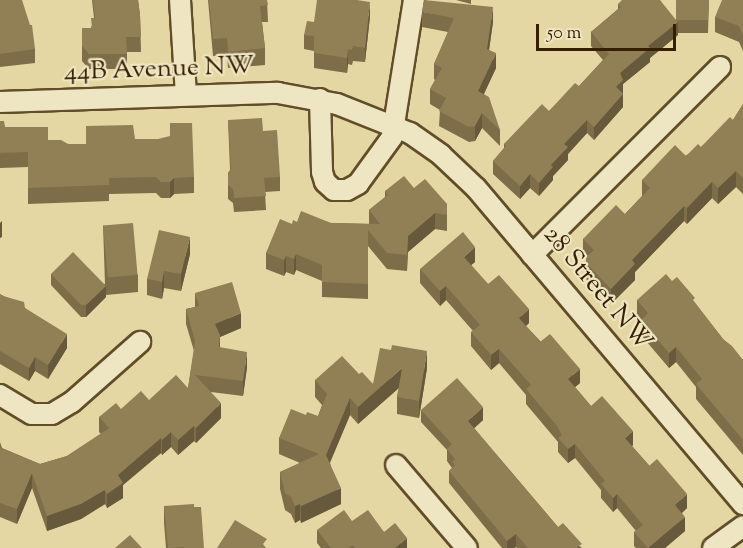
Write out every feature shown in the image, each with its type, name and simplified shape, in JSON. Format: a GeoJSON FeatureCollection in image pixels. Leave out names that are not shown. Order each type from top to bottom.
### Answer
{"type":"FeatureCollection","features":[{"type":"Feature","properties":{"kind":"street"},"geometry":{"type":"LineString","coordinates":[[180,0],[186,95]]}},
{"type":"Feature","properties":{"kind":"street"},"geometry":{"type":"LineString","coordinates":[[320,99],[322,172],[325,182],[334,190],[347,190],[358,184],[389,143],[395,126],[414,0]]}},
{"type":"Feature","properties":{"kind":"street"},"geometry":{"type":"LineString","coordinates":[[532,255],[720,67]]}},
{"type":"Feature","properties":{"kind":"street","name":"44B Avenue NW"},"geometry":{"type":"LineString","coordinates":[[0,102],[278,93],[320,99]]}},
{"type":"Feature","properties":{"kind":"street","name":"28 Street NW"},"geometry":{"type":"LineString","coordinates":[[320,99],[395,126],[424,142],[459,171],[743,504]]}},
{"type":"Feature","properties":{"kind":"street"},"geometry":{"type":"LineString","coordinates":[[0,395],[32,414],[52,414],[72,402],[140,342]]}},
{"type":"Feature","properties":{"kind":"street"},"geometry":{"type":"LineString","coordinates":[[396,465],[467,548]]}},
{"type":"Feature","properties":{"kind":"street"},"geometry":{"type":"LineString","coordinates":[[713,548],[743,526]]}},
{"type":"Feature","properties":{"kind":"building"},"geometry":{"type":"Polygon","coordinates":[[[0,0],[22,0],[30,25],[32,25],[35,49],[0,54],[0,0]]]}},
{"type":"Feature","properties":{"kind":"building"},"geometry":{"type":"Polygon","coordinates":[[[93,0],[138,0],[141,37],[126,37],[127,54],[89,54],[82,46],[82,28],[92,28],[91,18],[95,18],[93,0]]]}},
{"type":"Feature","properties":{"kind":"building"},"geometry":{"type":"Polygon","coordinates":[[[209,0],[267,0],[268,5],[260,6],[265,48],[228,52],[227,38],[213,39],[209,0]]]}},
{"type":"Feature","properties":{"kind":"building"},"geometry":{"type":"Polygon","coordinates":[[[317,0],[370,2],[365,48],[353,46],[352,50],[348,49],[347,58],[314,53],[314,36],[304,35],[307,21],[314,22],[317,0]]]}},
{"type":"Feature","properties":{"kind":"building"},"geometry":{"type":"Polygon","coordinates":[[[424,0],[493,7],[487,49],[496,53],[478,91],[489,97],[500,130],[482,113],[475,126],[469,127],[439,111],[446,98],[430,89],[442,68],[434,64],[454,18],[422,12],[424,0]]]}},
{"type":"Feature","properties":{"kind":"building"},"geometry":{"type":"Polygon","coordinates":[[[622,0],[660,0],[678,22],[620,73],[623,80],[616,87],[623,94],[594,127],[587,120],[564,144],[568,147],[551,165],[553,167],[539,183],[530,174],[520,186],[493,161],[506,146],[504,144],[542,104],[549,111],[575,83],[579,86],[609,54],[591,32],[621,7],[618,4],[622,0]]]}},
{"type":"Feature","properties":{"kind":"building"},"geometry":{"type":"Polygon","coordinates":[[[676,0],[709,0],[708,20],[676,20],[676,0]]]}},
{"type":"Feature","properties":{"kind":"building"},"geometry":{"type":"Polygon","coordinates":[[[722,0],[743,0],[743,36],[739,26],[715,17],[722,0]]]}},
{"type":"Feature","properties":{"kind":"building"},"geometry":{"type":"Polygon","coordinates":[[[743,104],[743,178],[736,171],[718,188],[712,182],[687,208],[684,206],[632,260],[635,264],[611,289],[586,263],[586,257],[594,250],[583,239],[616,205],[625,214],[650,188],[642,180],[675,145],[686,156],[698,144],[701,147],[730,117],[733,120],[743,104]]]}},
{"type":"Feature","properties":{"kind":"building"},"geometry":{"type":"Polygon","coordinates":[[[262,118],[263,131],[277,130],[280,177],[264,178],[266,196],[234,198],[233,189],[228,185],[228,173],[231,169],[228,120],[262,118]]]}},
{"type":"Feature","properties":{"kind":"building"},"geometry":{"type":"Polygon","coordinates":[[[0,121],[4,121],[5,127],[48,127],[48,140],[61,140],[68,144],[86,144],[86,126],[133,125],[135,139],[158,139],[170,136],[170,123],[192,123],[194,177],[174,178],[170,182],[161,182],[156,177],[109,178],[109,185],[28,188],[28,152],[0,153],[0,121]]]}},
{"type":"Feature","properties":{"kind":"building"},"geometry":{"type":"Polygon","coordinates":[[[404,176],[414,188],[425,179],[447,204],[447,215],[435,213],[408,236],[407,255],[387,253],[368,230],[368,284],[322,282],[322,265],[296,254],[294,259],[286,256],[284,260],[266,253],[280,219],[292,224],[293,220],[297,222],[301,211],[331,223],[380,224],[369,210],[388,195],[385,191],[404,176]]]}},
{"type":"Feature","properties":{"kind":"building"},"geometry":{"type":"Polygon","coordinates":[[[133,223],[138,275],[108,277],[103,226],[133,223]]]}},
{"type":"Feature","properties":{"kind":"building"},"geometry":{"type":"Polygon","coordinates":[[[159,230],[190,237],[181,274],[164,271],[162,282],[147,279],[159,230]]]}},
{"type":"Feature","properties":{"kind":"building"},"geometry":{"type":"Polygon","coordinates":[[[463,232],[475,247],[464,257],[488,284],[499,275],[529,309],[519,318],[540,342],[550,334],[580,369],[568,379],[591,406],[602,396],[633,431],[625,438],[649,466],[657,459],[687,494],[675,505],[685,517],[648,548],[634,532],[643,525],[617,494],[613,498],[601,484],[605,481],[575,444],[568,449],[558,438],[562,435],[557,426],[526,389],[531,385],[499,349],[491,355],[471,332],[480,325],[446,286],[440,291],[420,269],[463,232]]]}},
{"type":"Feature","properties":{"kind":"building"},"geometry":{"type":"Polygon","coordinates":[[[73,252],[106,286],[86,305],[81,305],[51,274],[73,252]]]}},
{"type":"Feature","properties":{"kind":"building"},"geometry":{"type":"Polygon","coordinates":[[[666,274],[672,281],[677,277],[695,298],[693,300],[723,339],[743,360],[743,440],[696,384],[702,379],[676,347],[669,353],[641,320],[648,313],[637,300],[666,274]]]}},
{"type":"Feature","properties":{"kind":"building"},"geometry":{"type":"Polygon","coordinates":[[[232,282],[241,313],[215,324],[220,335],[219,347],[247,352],[243,381],[195,375],[221,403],[196,428],[194,426],[178,440],[171,432],[162,440],[161,438],[118,475],[123,483],[107,494],[105,490],[81,504],[47,516],[32,473],[17,509],[0,503],[0,448],[40,464],[67,456],[109,428],[99,417],[116,403],[121,409],[141,391],[149,400],[176,375],[188,388],[195,341],[186,309],[199,306],[195,293],[232,282]]]}},
{"type":"Feature","properties":{"kind":"building"},"geometry":{"type":"Polygon","coordinates":[[[0,294],[24,302],[25,308],[67,334],[48,365],[35,357],[29,368],[0,351],[0,294]]]}},
{"type":"Feature","properties":{"kind":"building"},"geometry":{"type":"Polygon","coordinates":[[[392,345],[427,351],[419,401],[397,397],[402,368],[358,407],[350,398],[326,455],[341,488],[301,506],[300,504],[295,506],[291,497],[285,493],[280,472],[319,454],[279,438],[291,409],[306,415],[307,412],[318,416],[327,394],[315,380],[342,356],[359,374],[362,372],[373,384],[380,348],[391,350],[392,345]]]}},
{"type":"Feature","properties":{"kind":"building"},"geometry":{"type":"Polygon","coordinates":[[[457,378],[483,407],[468,421],[558,527],[563,523],[582,544],[578,548],[528,548],[516,534],[507,541],[449,471],[455,465],[452,462],[455,459],[447,449],[452,444],[421,410],[457,378]]]}},
{"type":"Feature","properties":{"kind":"building"},"geometry":{"type":"Polygon","coordinates":[[[194,504],[194,507],[201,507],[204,548],[168,548],[164,506],[194,504]]]}},
{"type":"Feature","properties":{"kind":"building"},"geometry":{"type":"Polygon","coordinates":[[[344,510],[352,521],[368,510],[384,532],[395,523],[407,538],[395,548],[355,548],[353,545],[349,548],[331,548],[317,530],[344,510]]]}},
{"type":"Feature","properties":{"kind":"building"},"geometry":{"type":"Polygon","coordinates":[[[235,520],[267,539],[263,544],[266,548],[217,548],[235,520]]]}},
{"type":"Feature","properties":{"kind":"building"},"geometry":{"type":"Polygon","coordinates":[[[130,535],[142,548],[115,548],[130,535]]]}}]}
